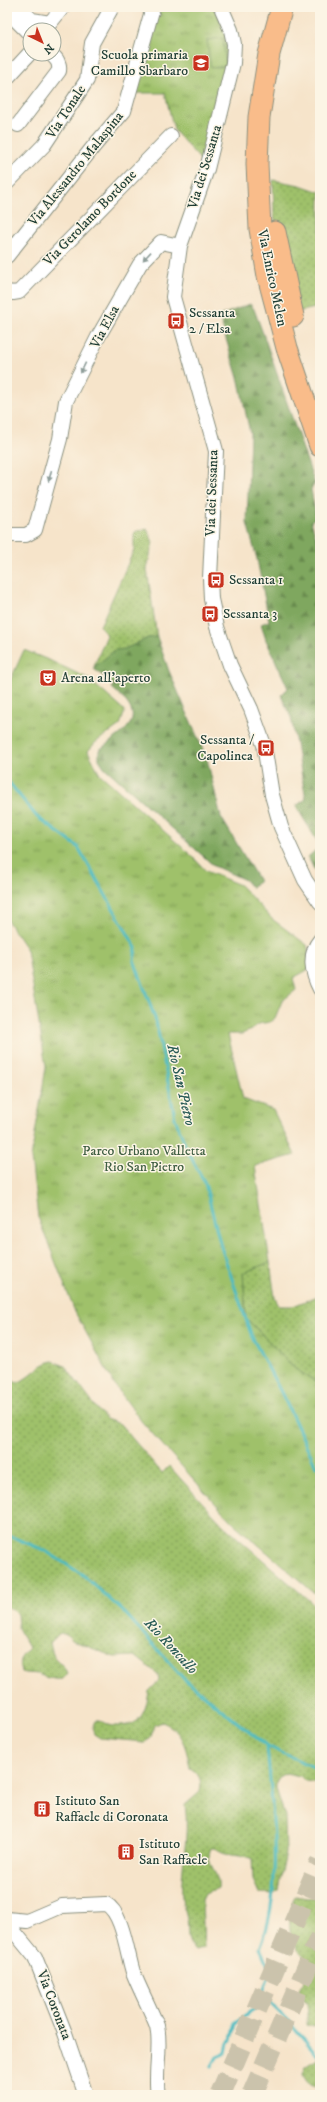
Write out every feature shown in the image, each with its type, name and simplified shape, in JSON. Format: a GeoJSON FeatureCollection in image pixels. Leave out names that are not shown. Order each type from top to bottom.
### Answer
{"type":"FeatureCollection","features":[{"type":"Feature","properties":{"kind":"highway"},"geometry":{"type":"LineString","coordinates":[[275,34],[282,7]]}},
{"type":"Feature","properties":{"kind":"highway"},"geometry":{"type":"LineString","coordinates":[[275,34],[288,7]]}},
{"type":"Feature","properties":{"kind":"highway","name":"Via Enrico Melen"},"geometry":{"type":"LineString","coordinates":[[293,7],[279,63],[270,132],[270,201],[275,234],[299,341],[320,411]]}},
{"type":"Feature","properties":{"kind":"highway","name":"Via Enrico Melen"},"geometry":{"type":"LineString","coordinates":[[275,34],[265,74],[259,117],[257,164],[260,229],[268,276],[287,348],[320,446]]}},
{"type":"Feature","properties":{"kind":"street"},"geometry":{"type":"LineString","coordinates":[[18,7],[32,20],[50,23],[63,7]]}},
{"type":"Feature","properties":{"kind":"street","name":"Via Tonale"},"geometry":{"type":"LineString","coordinates":[[7,183],[44,145],[87,80],[92,43],[112,7]]}},
{"type":"Feature","properties":{"kind":"street","name":"Via Alessandro Malaspina"},"geometry":{"type":"LineString","coordinates":[[7,256],[94,146],[124,111],[153,7]]}},
{"type":"Feature","properties":{"kind":"street","name":"Via dei Sessanta"},"geometry":{"type":"LineString","coordinates":[[221,7],[231,30],[234,44],[233,63],[206,169],[180,246],[173,297],[216,451],[210,554],[214,612],[230,665],[251,709],[264,745],[272,795],[281,827],[305,880],[320,902]]}},
{"type":"Feature","properties":{"kind":"street"},"geometry":{"type":"LineString","coordinates":[[7,11],[22,26]]}},
{"type":"Feature","properties":{"kind":"street"},"geometry":{"type":"LineString","coordinates":[[7,78],[22,62]]}},
{"type":"Feature","properties":{"kind":"street"},"geometry":{"type":"LineString","coordinates":[[18,125],[59,71],[58,62]]}},
{"type":"Feature","properties":{"kind":"street","name":"Via Gerolamo Bordone"},"geometry":{"type":"LineString","coordinates":[[7,292],[20,292],[171,136]]}},
{"type":"Feature","properties":{"kind":"street","name":"Via Elsa"},"geometry":{"type":"LineString","coordinates":[[7,535],[26,535],[35,530],[60,439],[66,401],[98,337],[140,264],[161,242],[180,246]]}},
{"type":"Feature","properties":{"kind":"street"},"geometry":{"type":"LineString","coordinates":[[318,943],[312,962],[320,989]]}},
{"type":"Feature","properties":{"kind":"street"},"geometry":{"type":"LineString","coordinates":[[7,1919],[27,1920],[62,1906],[106,1904],[112,1907],[119,1922],[133,1972],[157,2026],[159,2035],[156,2082],[158,2095]]}},
{"type":"Feature","properties":{"kind":"street","name":"Via Coronata"},"geometry":{"type":"LineString","coordinates":[[7,1923],[35,1957],[65,2033],[86,2095]]}},
{"type":"Feature","properties":{"kind":"green space"},"geometry":{"type":"Polygon","coordinates":[[[157,7],[215,7],[224,30],[228,60],[224,90],[204,164],[174,130],[165,93],[135,93],[157,7]]]}},
{"type":"Feature","properties":{"kind":"green space"},"geometry":{"type":"Polygon","coordinates":[[[223,38],[226,66],[211,68],[207,40],[223,38]]]}},
{"type":"Feature","properties":{"kind":"green space"},"geometry":{"type":"Polygon","coordinates":[[[273,180],[300,185],[320,192],[320,310],[315,308],[293,313],[274,214],[273,180]]]}},
{"type":"Feature","properties":{"kind":"green space"},"geometry":{"type":"Polygon","coordinates":[[[250,304],[254,309],[265,339],[315,484],[311,489],[316,517],[311,521],[320,550],[320,846],[296,806],[306,799],[291,717],[281,695],[288,688],[266,640],[261,624],[269,621],[257,559],[247,523],[250,433],[239,381],[219,316],[250,304]]]}},
{"type":"Feature","properties":{"kind":"green space"},"geometry":{"type":"Polygon","coordinates":[[[147,529],[153,542],[147,569],[157,637],[148,638],[94,666],[107,635],[100,626],[134,550],[134,532],[147,529]]]}},
{"type":"Feature","properties":{"kind":"green space"},"geometry":{"type":"Polygon","coordinates":[[[157,637],[169,671],[207,759],[221,817],[259,881],[252,888],[245,880],[214,866],[104,767],[99,759],[99,750],[126,728],[131,722],[132,715],[130,708],[112,688],[114,685],[93,668],[115,650],[125,649],[148,638],[157,637]]]}},
{"type":"Feature","properties":{"kind":"green space","name":"Parco Urbano Valletta Rio San Pietro"},"geometry":{"type":"Polygon","coordinates":[[[24,650],[87,678],[125,711],[120,725],[96,742],[88,751],[99,773],[193,857],[206,871],[240,885],[272,919],[307,945],[311,968],[293,978],[296,990],[282,1001],[275,1018],[270,1022],[258,1024],[253,1029],[242,1034],[228,1034],[243,1099],[273,1110],[295,1155],[255,1166],[270,1262],[243,1273],[246,1318],[295,1369],[318,1383],[320,1388],[320,1598],[232,1522],[142,1422],[114,1384],[75,1312],[38,1217],[31,1158],[46,1067],[27,950],[7,920],[7,680],[10,681],[24,650]]]}},
{"type":"Feature","properties":{"kind":"green space"},"geometry":{"type":"Polygon","coordinates":[[[320,846],[320,881],[308,857],[320,846]]]}},
{"type":"Feature","properties":{"kind":"green space"},"geometry":{"type":"Polygon","coordinates":[[[270,1262],[275,1298],[279,1306],[293,1306],[320,1295],[320,1388],[318,1383],[295,1369],[246,1318],[243,1273],[270,1262]]]}},
{"type":"Feature","properties":{"kind":"green space"},"geometry":{"type":"Polygon","coordinates":[[[53,1361],[65,1366],[106,1419],[120,1424],[162,1473],[169,1466],[223,1525],[320,1610],[320,1783],[305,1781],[300,1776],[286,1773],[280,1776],[276,1782],[276,1789],[285,1816],[286,1853],[278,1890],[273,1894],[259,1893],[253,1880],[252,1859],[242,1855],[211,1848],[209,1858],[217,1878],[218,1888],[205,1894],[202,1900],[204,1948],[195,1951],[189,1940],[187,1919],[182,1901],[182,1875],[186,1840],[185,1805],[200,1792],[200,1778],[190,1768],[182,1740],[169,1725],[162,1722],[155,1725],[150,1739],[144,1742],[100,1738],[94,1734],[92,1728],[95,1721],[100,1721],[115,1726],[124,1726],[136,1721],[144,1712],[149,1691],[159,1681],[158,1674],[135,1656],[114,1657],[72,1640],[67,1635],[60,1633],[50,1643],[54,1657],[64,1667],[67,1673],[62,1679],[53,1679],[37,1674],[23,1673],[21,1672],[20,1668],[21,1658],[29,1648],[18,1628],[17,1614],[7,1606],[7,1378],[17,1383],[43,1365],[53,1361]]]}},
{"type":"Feature","properties":{"kind":"green space"},"geometry":{"type":"Polygon","coordinates":[[[320,1875],[320,2025],[314,2027],[307,2025],[308,2003],[302,2000],[298,1993],[306,1978],[308,1968],[305,1958],[294,1945],[290,1931],[290,1916],[295,1896],[309,1898],[316,1896],[320,1875]]]}},
{"type":"Feature","properties":{"kind":"green space"},"geometry":{"type":"Polygon","coordinates":[[[320,2057],[320,2091],[317,2086],[308,2083],[303,2074],[306,2067],[320,2057]]]}},
{"type":"Feature","properties":{"kind":"waterway","name":"Rio San Pietro"},"geometry":{"type":"LineString","coordinates":[[7,780],[37,817],[78,847],[136,948],[134,960],[156,1021],[175,1118],[188,1152],[205,1183],[221,1247],[252,1337],[283,1396],[316,1466]]}},
{"type":"Feature","properties":{"kind":"waterway","name":"Rio Roncallo"},"geometry":{"type":"LineString","coordinates":[[7,1535],[44,1550],[83,1575],[125,1613],[183,1678],[267,1746],[320,1770]]}},
{"type":"Feature","properties":{"kind":"waterway"},"geometry":{"type":"LineString","coordinates":[[212,2066],[217,2057],[226,2053],[228,2042],[231,2040],[235,2023],[263,2004],[262,1994],[271,1972],[260,1948],[267,1926],[272,1901],[274,1875],[273,1822],[267,1746]]}},
{"type":"Feature","properties":{"kind":"waterway"},"geometry":{"type":"LineString","coordinates":[[262,1995],[294,2027],[320,2058]]}},
{"type":"Feature","properties":{"kind":"tunnel"},"geometry":{"type":"LineString","coordinates":[[220,2095],[320,1862]]}},
{"type":"Feature","properties":{"kind":"tunnel"},"geometry":{"type":"LineString","coordinates":[[252,2095],[320,1937]]}},
{"type":"Feature","properties":{"kind":"place","name":"Scuola primaria Camillo Sbarbaro"},"geometry":{"type":"Point","coordinates":[201,63]}},
{"type":"Feature","properties":{"kind":"place","name":"Sessanta 2 / Elsa"},"geometry":{"type":"Point","coordinates":[176,321]}},
{"type":"Feature","properties":{"kind":"place","name":"Sessanta 1"},"geometry":{"type":"Point","coordinates":[216,580]}},
{"type":"Feature","properties":{"kind":"place","name":"Sessanta 3"},"geometry":{"type":"Point","coordinates":[210,614]}},
{"type":"Feature","properties":{"kind":"place","name":"Arena all'aperto"},"geometry":{"type":"Point","coordinates":[48,678]}},
{"type":"Feature","properties":{"kind":"place","name":"Sessanta / Capolinea"},"geometry":{"type":"Point","coordinates":[266,748]}},
{"type":"Feature","properties":{"kind":"place","name":"Istituto San Raffaele di Coronata"},"geometry":{"type":"Point","coordinates":[42,1809]}},
{"type":"Feature","properties":{"kind":"place","name":"Istituto San Raffaele"},"geometry":{"type":"Point","coordinates":[126,1852]}}]}
